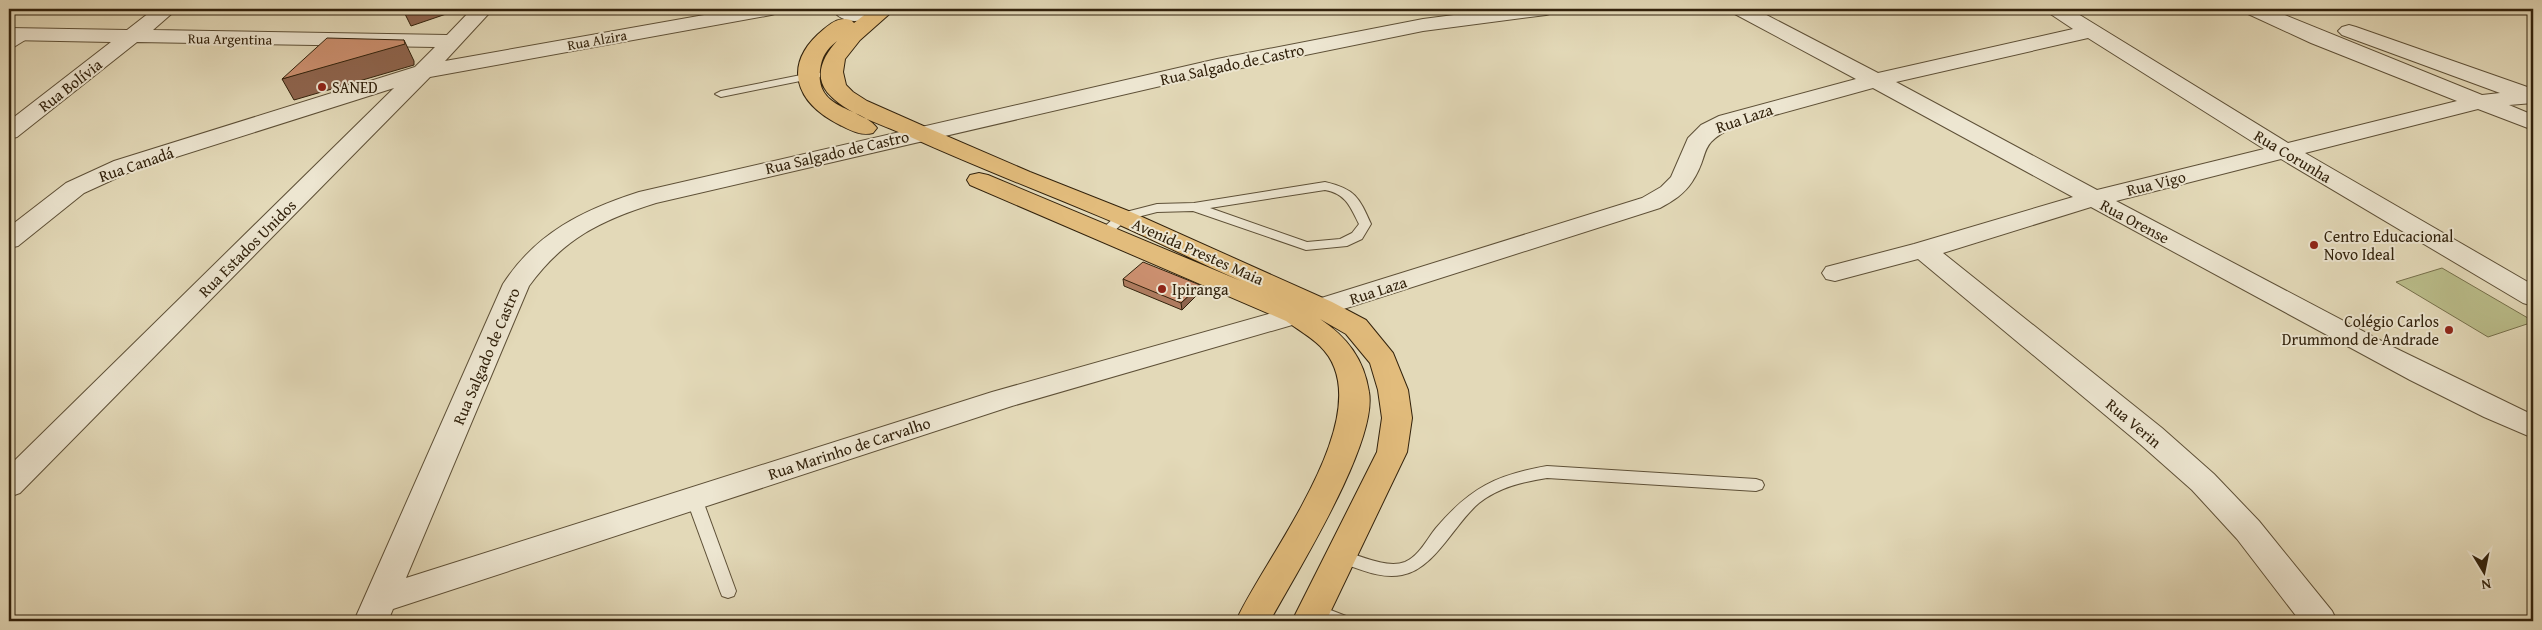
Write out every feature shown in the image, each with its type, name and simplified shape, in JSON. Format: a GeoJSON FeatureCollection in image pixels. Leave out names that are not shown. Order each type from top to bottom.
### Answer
{"type":"FeatureCollection","features":[{"type":"Feature","properties":{"kind":"main road"},"geometry":{"type":"LineString","coordinates":[[832,72],[834,58],[840,48],[885,9]]}},
{"type":"Feature","properties":{"kind":"main road"},"geometry":{"type":"LineString","coordinates":[[809,77],[814,52],[854,11]]}},
{"type":"Feature","properties":{"kind":"main road","name":"Avenida Prestes Maia"},"geometry":{"type":"LineString","coordinates":[[832,72],[835,87],[845,97],[859,106],[1021,177],[1113,225],[1309,312],[1356,327],[1383,360],[1393,390],[1397,418],[1392,452],[1341,556],[1321,618]]}},
{"type":"Feature","properties":{"kind":"main road","name":"Avenida Prestes Maia"},"geometry":{"type":"LineString","coordinates":[[809,77],[810,87],[815,98],[828,109],[1016,196],[1113,225]]}},
{"type":"Feature","properties":{"kind":"main road","name":"Avenida Prestes Maia"},"geometry":{"type":"LineString","coordinates":[[1253,621],[1334,475],[1352,420],[1355,394],[1348,367],[1331,340],[1309,312]]}},
{"type":"Feature","properties":{"kind":"street","name":"Rua Bolívia"},"geometry":{"type":"LineString","coordinates":[[9,132],[167,9]]}},
{"type":"Feature","properties":{"kind":"street","name":"Rua Estados Unidos"},"geometry":{"type":"LineString","coordinates":[[9,485],[378,118],[483,9]]}},
{"type":"Feature","properties":{"kind":"street","name":"Rua Alzira"},"geometry":{"type":"LineString","coordinates":[[423,72],[771,9]]}},
{"type":"Feature","properties":{"kind":"street","name":"Rua Salgado de Castro"},"geometry":{"type":"LineString","coordinates":[[375,611],[516,284],[533,260],[557,238],[585,220],[614,207],[648,197],[1088,94],[1357,38],[1423,26],[1546,9]]}},
{"type":"Feature","properties":{"kind":"street","name":"Rua Orense"},"geometry":{"type":"LineString","coordinates":[[1740,9],[1876,80],[2386,356],[2485,406],[2533,427]]}},
{"type":"Feature","properties":{"kind":"street","name":"Rua Corunha"},"geometry":{"type":"LineString","coordinates":[[2056,9],[2284,151],[2533,297]]}},
{"type":"Feature","properties":{"kind":"street"},"geometry":{"type":"LineString","coordinates":[[2253,9],[2319,38],[2533,123]]}},
{"type":"Feature","properties":{"kind":"street"},"geometry":{"type":"LineString","coordinates":[[2296,9],[2344,29],[2532,96]]}},
{"type":"Feature","properties":{"kind":"street","name":"Rua Laza"},"geometry":{"type":"LineString","coordinates":[[1309,312],[1651,203],[1670,192],[1682,179],[1696,143],[1709,130],[1727,121],[1876,80],[2091,31]]}},
{"type":"Feature","properties":{"kind":"street","name":"Rua Argentina"},"geometry":{"type":"LineString","coordinates":[[14,38],[131,37],[451,41]]}},
{"type":"Feature","properties":{"kind":"street","name":"Rua Canadá"},"geometry":{"type":"LineString","coordinates":[[9,240],[75,188],[123,166],[423,72]]}},
{"type":"Feature","properties":{"kind":"street","name":"Rua Vigo"},"geometry":{"type":"LineString","coordinates":[[1835,273],[1923,250],[2093,199],[2479,102],[2532,96]]}},
{"type":"Feature","properties":{"kind":"street","name":"Rua Canadá"},"geometry":{"type":"LineString","coordinates":[[278,119],[328,114],[378,118]]}},
{"type":"Feature","properties":{"kind":"street","name":"Rua Verin"},"geometry":{"type":"LineString","coordinates":[[1923,250],[2151,436],[2204,482],[2248,530],[2320,621]]}},
{"type":"Feature","properties":{"kind":"street","name":"Rua Marinho de Carvalho"},"geometry":{"type":"LineString","coordinates":[[375,611],[694,498],[1002,399],[1309,312]]}},
{"type":"Feature","properties":{"kind":"lane"},"geometry":{"type":"LineString","coordinates":[[722,94],[832,72]]}},
{"type":"Feature","properties":{"kind":"lane"},"geometry":{"type":"LineString","coordinates":[[1113,225],[1157,208],[1194,207],[1325,186],[1338,188],[1351,195],[1365,224],[1357,236],[1342,243],[1306,246],[1194,207]]}},
{"type":"Feature","properties":{"kind":"lane"},"geometry":{"type":"LineString","coordinates":[[1341,556],[1385,568],[1408,568],[1420,561],[1462,507],[1493,485],[1517,477],[1547,472],[1756,485]]}},
{"type":"Feature","properties":{"kind":"lane"},"geometry":{"type":"LineString","coordinates":[[694,498],[728,591]]}},
{"type":"Feature","properties":{"kind":"green space"},"geometry":{"type":"Polygon","coordinates":[[[2442,268],[2533,322],[2488,337],[2396,282],[2442,268]]]}},
{"type":"Feature","properties":{"kind":"building"},"geometry":{"type":"Polygon","coordinates":[[[411,9],[422,9],[405,14],[411,9]]]}},
{"type":"Feature","properties":{"kind":"building"},"geometry":{"type":"Polygon","coordinates":[[[327,38],[404,40],[405,44],[282,79],[327,38]]]}},
{"type":"Feature","properties":{"kind":"building","name":"Ipiranga"},"geometry":{"type":"Polygon","coordinates":[[[1143,262],[1200,285],[1181,303],[1123,279],[1143,262]]]}},
{"type":"Feature","properties":{"kind":"place","name":"SANED"},"geometry":{"type":"Point","coordinates":[322,87]}},
{"type":"Feature","properties":{"kind":"place","name":"Centro Educacional Novo Ideal"},"geometry":{"type":"Point","coordinates":[2314,245]}},
{"type":"Feature","properties":{"kind":"place","name":"Ipiranga"},"geometry":{"type":"Point","coordinates":[1162,289]}},
{"type":"Feature","properties":{"kind":"place","name":"Colégio Carlos Drummond de Andrade"},"geometry":{"type":"Point","coordinates":[2449,330]}}]}
